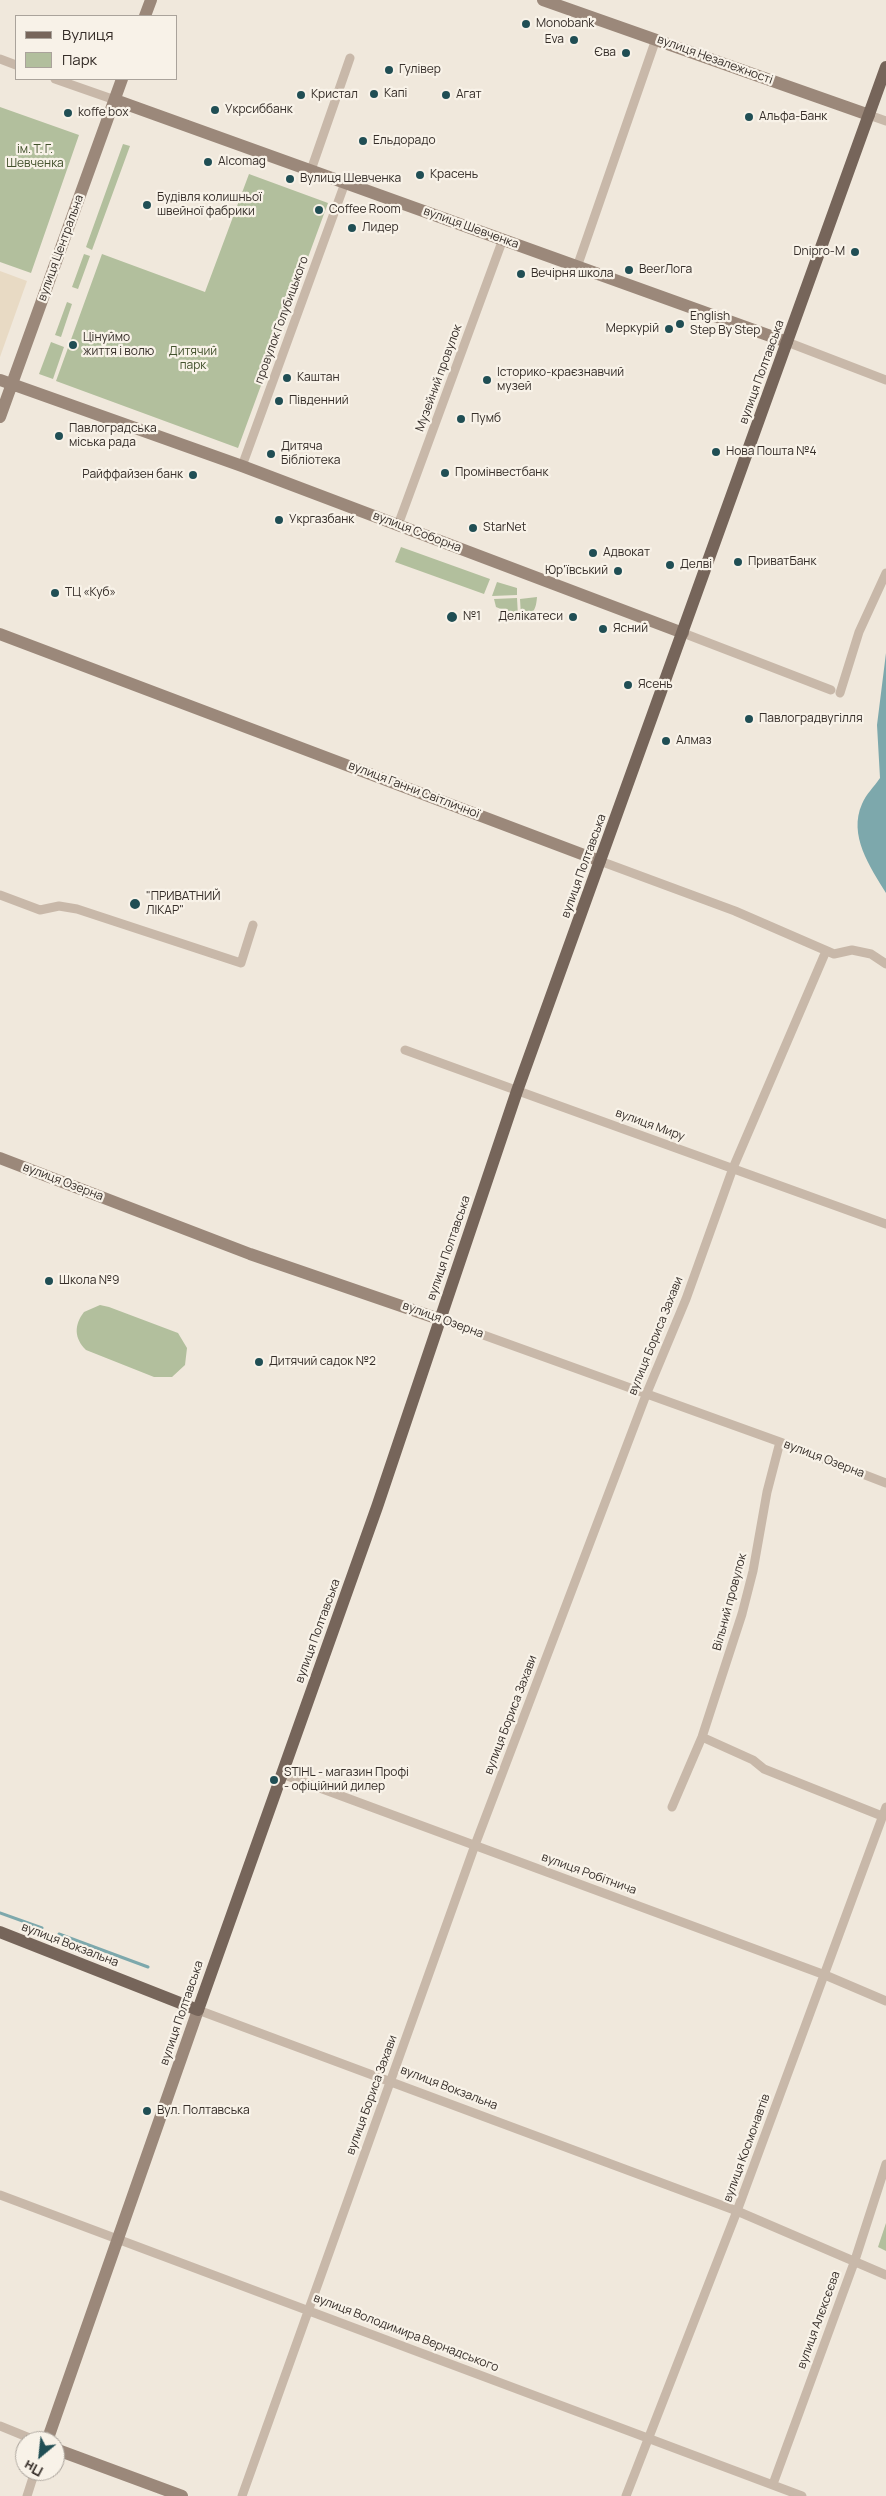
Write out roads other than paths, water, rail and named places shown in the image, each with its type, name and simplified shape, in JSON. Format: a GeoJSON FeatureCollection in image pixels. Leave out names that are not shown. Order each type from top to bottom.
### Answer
{"type":"FeatureCollection","features":[{"type":"Feature","properties":{"kind":"main road","name":"вулиця Полтавська"},"geometry":{"type":"LineString","coordinates":[[198,2010],[377,1507],[517,1091],[886,68]]}},
{"type":"Feature","properties":{"kind":"main road","name":"вулиця Вокзальна"},"geometry":{"type":"LineString","coordinates":[[0,1932],[198,2010]]}},
{"type":"Feature","properties":{"kind":"street"},"geometry":{"type":"LineString","coordinates":[[145,15],[151,0]]}},
{"type":"Feature","properties":{"kind":"street","name":"вулиця Незалежності"},"geometry":{"type":"LineString","coordinates":[[543,0],[886,121]]}},
{"type":"Feature","properties":{"kind":"street"},"geometry":{"type":"LineString","coordinates":[[577,266],[656,39]]}},
{"type":"Feature","properties":{"kind":"street"},"geometry":{"type":"LineString","coordinates":[[311,170],[350,58]]}},
{"type":"Feature","properties":{"kind":"street"},"geometry":{"type":"LineString","coordinates":[[0,59],[15,65]]}},
{"type":"Feature","properties":{"kind":"street","name":"вулиця Шевченка"},"geometry":{"type":"LineString","coordinates":[[58,80],[787,342],[886,380]]}},
{"type":"Feature","properties":{"kind":"street","name":"вулиця Центральна"},"geometry":{"type":"LineString","coordinates":[[0,417],[6,382],[122,80]]}},
{"type":"Feature","properties":{"kind":"street","name":"провулок Голубицького"},"geometry":{"type":"LineString","coordinates":[[242,466],[345,183]]}},
{"type":"Feature","properties":{"kind":"street","name":"Музейний провулок"},"geometry":{"type":"LineString","coordinates":[[398,525],[503,240]]}},
{"type":"Feature","properties":{"kind":"street","name":"вулиця Соборна"},"geometry":{"type":"LineString","coordinates":[[6,382],[242,466],[836,692],[859,632],[886,573]]}},
{"type":"Feature","properties":{"kind":"street","name":"вулиця Ганни Світличної"},"geometry":{"type":"LineString","coordinates":[[0,634],[735,912],[826,951]]}},
{"type":"Feature","properties":{"kind":"street"},"geometry":{"type":"LineString","coordinates":[[0,895],[40,910],[59,906],[77,909],[240,963],[253,925]]}},
{"type":"Feature","properties":{"kind":"street"},"geometry":{"type":"LineString","coordinates":[[826,951],[834,954],[852,950],[871,954],[886,964]]}},
{"type":"Feature","properties":{"kind":"street","name":"вулиця Бориса Захави"},"geometry":{"type":"LineString","coordinates":[[242,2496],[475,1845],[646,1395],[686,1299],[733,1168],[826,951]]}},
{"type":"Feature","properties":{"kind":"street","name":"вулиця Миру"},"geometry":{"type":"LineString","coordinates":[[405,1050],[886,1224]]}},
{"type":"Feature","properties":{"kind":"street","name":"вулиця Озерна"},"geometry":{"type":"LineString","coordinates":[[0,1158],[250,1254],[439,1319],[780,1442],[886,1483]]}},
{"type":"Feature","properties":{"kind":"street","name":"Вільний провулок"},"geometry":{"type":"LineString","coordinates":[[672,1807],[702,1737],[742,1614],[753,1571],[767,1492],[780,1442]]}},
{"type":"Feature","properties":{"kind":"street"},"geometry":{"type":"LineString","coordinates":[[702,1737],[754,1760],[764,1769],[882,1816]]}},
{"type":"Feature","properties":{"kind":"street","name":"вулиця Робітнича"},"geometry":{"type":"LineString","coordinates":[[282,1774],[825,1975],[886,2001]]}},
{"type":"Feature","properties":{"kind":"street","name":"вулиця Космонавтів"},"geometry":{"type":"LineString","coordinates":[[626,2496],[737,2211],[886,1807]]}},
{"type":"Feature","properties":{"kind":"street","name":"вулиця Вокзальна"},"geometry":{"type":"LineString","coordinates":[[198,2010],[737,2211],[855,2260],[886,2275]]}},
{"type":"Feature","properties":{"kind":"street","name":"вулиця Полтавська"},"geometry":{"type":"LineString","coordinates":[[51,2431],[198,2010]]}},
{"type":"Feature","properties":{"kind":"street","name":"вулиця Алєксєєва"},"geometry":{"type":"LineString","coordinates":[[773,2484],[855,2260],[886,2164]]}},
{"type":"Feature","properties":{"kind":"street","name":"вулиця Володимира Вернадського"},"geometry":{"type":"LineString","coordinates":[[0,2195],[773,2484],[786,2493],[802,2496]]}},
{"type":"Feature","properties":{"kind":"street"},"geometry":{"type":"LineString","coordinates":[[0,2426],[15,2432]]}},
{"type":"Feature","properties":{"kind":"street"},"geometry":{"type":"LineString","coordinates":[[65,2453],[182,2496]]}},
{"type":"Feature","properties":{"kind":"street"},"geometry":{"type":"LineString","coordinates":[[27,2496],[32,2481]]}},
{"type":"Feature","properties":{"kind":"water"},"geometry":{"type":"Polygon","coordinates":[[[886,653],[886,893],[868,862],[859,839],[858,816],[862,804],[880,778],[877,725],[886,653]]]}},
{"type":"Feature","properties":{"kind":"waterway"},"geometry":{"type":"LineString","coordinates":[[0,1913],[42,1928]]}},
{"type":"Feature","properties":{"kind":"waterway"},"geometry":{"type":"LineString","coordinates":[[59,1934],[148,1967]]}},
{"type":"Feature","properties":{"kind":"place","name":"Monobank"},"geometry":{"type":"Point","coordinates":[526,24]}},
{"type":"Feature","properties":{"kind":"place","name":"Eva"},"geometry":{"type":"Point","coordinates":[574,40]}},
{"type":"Feature","properties":{"kind":"place","name":"Єва"},"geometry":{"type":"Point","coordinates":[626,53]}},
{"type":"Feature","properties":{"kind":"place","name":"Гулівер"},"geometry":{"type":"Point","coordinates":[389,70]}},
{"type":"Feature","properties":{"kind":"place","name":"Капі"},"geometry":{"type":"Point","coordinates":[374,94]}},
{"type":"Feature","properties":{"kind":"place","name":"Кристал"},"geometry":{"type":"Point","coordinates":[301,95]}},
{"type":"Feature","properties":{"kind":"place","name":"Агат"},"geometry":{"type":"Point","coordinates":[446,95]}},
{"type":"Feature","properties":{"kind":"place","name":"Укрсиббанк"},"geometry":{"type":"Point","coordinates":[215,110]}},
{"type":"Feature","properties":{"kind":"place","name":"koffe box"},"geometry":{"type":"Point","coordinates":[68,113]}},
{"type":"Feature","properties":{"kind":"place","name":"Альфа-Банк"},"geometry":{"type":"Point","coordinates":[749,117]}},
{"type":"Feature","properties":{"kind":"place","name":"Ельдорадо"},"geometry":{"type":"Point","coordinates":[363,141]}},
{"type":"Feature","properties":{"kind":"place","name":"Alcomag"},"geometry":{"type":"Point","coordinates":[208,162]}},
{"type":"Feature","properties":{"kind":"place","name":"Красень"},"geometry":{"type":"Point","coordinates":[420,175]}},
{"type":"Feature","properties":{"kind":"place","name":"Вулиця Шевченка"},"geometry":{"type":"Point","coordinates":[290,179]}},
{"type":"Feature","properties":{"kind":"place","name":"Будівля колишньої швейної фабрики"},"geometry":{"type":"Point","coordinates":[147,205]}},
{"type":"Feature","properties":{"kind":"place","name":"Coffee Room"},"geometry":{"type":"Point","coordinates":[319,210]}},
{"type":"Feature","properties":{"kind":"place","name":"Лидер"},"geometry":{"type":"Point","coordinates":[352,228]}},
{"type":"Feature","properties":{"kind":"place","name":"Dnipro-M"},"geometry":{"type":"Point","coordinates":[855,252]}},
{"type":"Feature","properties":{"kind":"place","name":"BeerЛога"},"geometry":{"type":"Point","coordinates":[629,270]}},
{"type":"Feature","properties":{"kind":"place","name":"Вечірня школа"},"geometry":{"type":"Point","coordinates":[521,274]}},
{"type":"Feature","properties":{"kind":"place","name":"English Step By Step"},"geometry":{"type":"Point","coordinates":[680,324]}},
{"type":"Feature","properties":{"kind":"place","name":"Меркурій"},"geometry":{"type":"Point","coordinates":[669,329]}},
{"type":"Feature","properties":{"kind":"place","name":"Цінуймо життя і волю"},"geometry":{"type":"Point","coordinates":[73,345]}},
{"type":"Feature","properties":{"kind":"place","name":"Каштан"},"geometry":{"type":"Point","coordinates":[287,378]}},
{"type":"Feature","properties":{"kind":"place","name":"Історико-краєзнавчий музей"},"geometry":{"type":"Point","coordinates":[487,380]}},
{"type":"Feature","properties":{"kind":"place","name":"Пiвденний"},"geometry":{"type":"Point","coordinates":[279,401]}},
{"type":"Feature","properties":{"kind":"place","name":"Пумб"},"geometry":{"type":"Point","coordinates":[461,419]}},
{"type":"Feature","properties":{"kind":"place","name":"Павлоградська міська рада"},"geometry":{"type":"Point","coordinates":[59,436]}},
{"type":"Feature","properties":{"kind":"place","name":"Нова Пошта №4"},"geometry":{"type":"Point","coordinates":[716,452]}},
{"type":"Feature","properties":{"kind":"place","name":"Дитяча Бiблiотека"},"geometry":{"type":"Point","coordinates":[271,454]}},
{"type":"Feature","properties":{"kind":"place","name":"Промінвестбанк"},"geometry":{"type":"Point","coordinates":[445,473]}},
{"type":"Feature","properties":{"kind":"place","name":"Райффайзен банк"},"geometry":{"type":"Point","coordinates":[193,475]}},
{"type":"Feature","properties":{"kind":"place","name":"Укргазбанк"},"geometry":{"type":"Point","coordinates":[279,520]}},
{"type":"Feature","properties":{"kind":"place","name":"StarNet"},"geometry":{"type":"Point","coordinates":[473,528]}},
{"type":"Feature","properties":{"kind":"place","name":"Адвокат"},"geometry":{"type":"Point","coordinates":[593,553]}},
{"type":"Feature","properties":{"kind":"place","name":"ПриватБанк"},"geometry":{"type":"Point","coordinates":[738,562]}},
{"type":"Feature","properties":{"kind":"place","name":"Делві"},"geometry":{"type":"Point","coordinates":[670,565]}},
{"type":"Feature","properties":{"kind":"place","name":"Юр'ївський"},"geometry":{"type":"Point","coordinates":[618,571]}},
{"type":"Feature","properties":{"kind":"place","name":"ТЦ «Куб»"},"geometry":{"type":"Point","coordinates":[55,593]}},
{"type":"Feature","properties":{"kind":"place","name":"№1"},"geometry":{"type":"Point","coordinates":[452,617]}},
{"type":"Feature","properties":{"kind":"place","name":"Делiкатеси"},"geometry":{"type":"Point","coordinates":[573,617]}},
{"type":"Feature","properties":{"kind":"place","name":"Ясний"},"geometry":{"type":"Point","coordinates":[603,629]}},
{"type":"Feature","properties":{"kind":"place","name":"Ясень"},"geometry":{"type":"Point","coordinates":[628,685]}},
{"type":"Feature","properties":{"kind":"place","name":"Павлоградвугілля"},"geometry":{"type":"Point","coordinates":[749,719]}},
{"type":"Feature","properties":{"kind":"place","name":"Алмаз"},"geometry":{"type":"Point","coordinates":[666,741]}},
{"type":"Feature","properties":{"kind":"place","name":"\"ПРИВАТНИЙ ЛІКАР\""},"geometry":{"type":"Point","coordinates":[135,904]}},
{"type":"Feature","properties":{"kind":"place","name":"Школа №9"},"geometry":{"type":"Point","coordinates":[49,1281]}},
{"type":"Feature","properties":{"kind":"place","name":"Дитячий садок №2"},"geometry":{"type":"Point","coordinates":[259,1362]}},
{"type":"Feature","properties":{"kind":"place","name":"STIHL - магазин Профі - офіційний дилер"},"geometry":{"type":"Point","coordinates":[274,1780]}},
{"type":"Feature","properties":{"kind":"place","name":"Вул. Полтавська"},"geometry":{"type":"Point","coordinates":[147,2111]}},
{"type":"Feature","properties":{"kind":"park label","name":"ім. Т. Г. Шевченка"},"geometry":{"type":"Point","coordinates":[35,157]}},
{"type":"Feature","properties":{"kind":"park label","name":"Дитячий парк"},"geometry":{"type":"Point","coordinates":[193,359]}}]}
